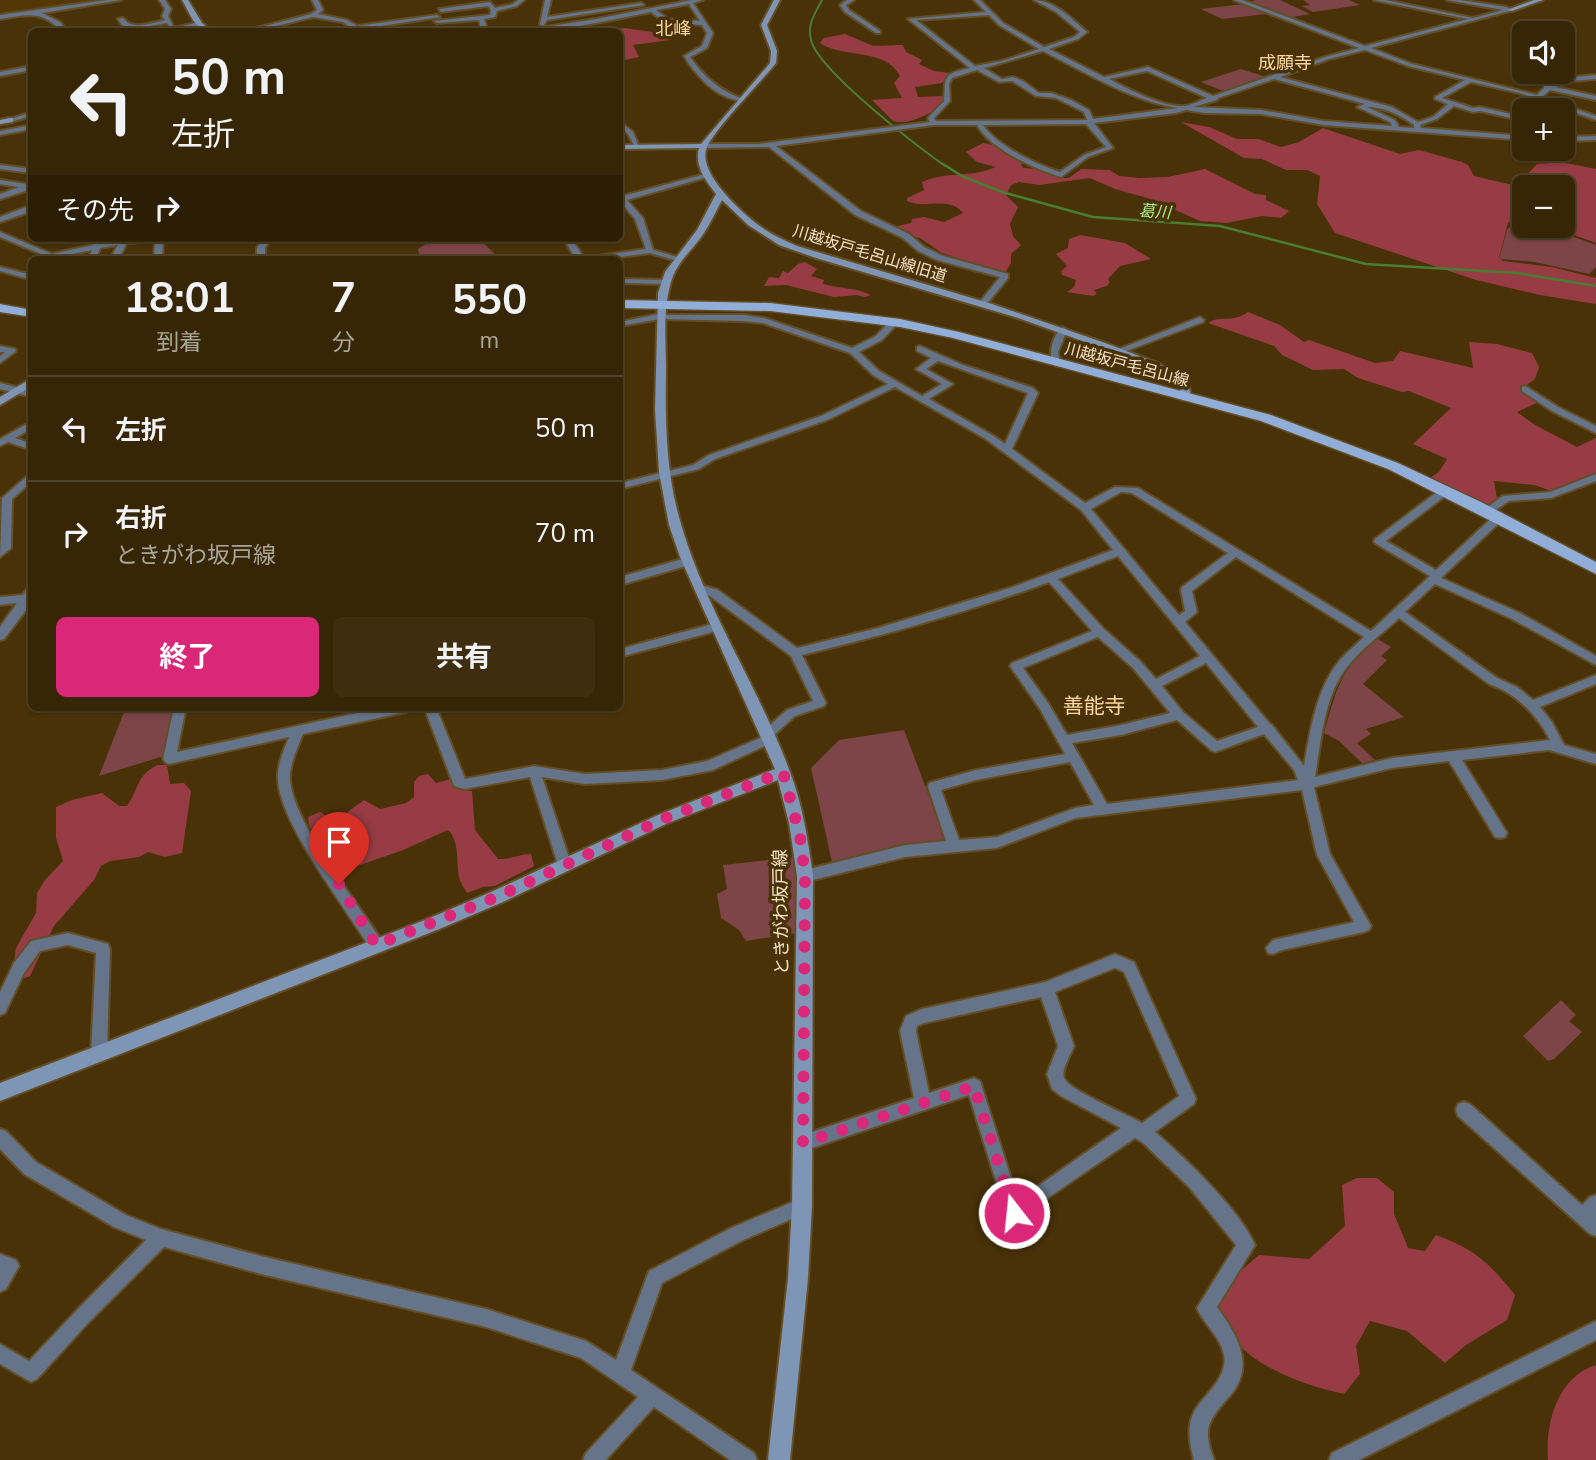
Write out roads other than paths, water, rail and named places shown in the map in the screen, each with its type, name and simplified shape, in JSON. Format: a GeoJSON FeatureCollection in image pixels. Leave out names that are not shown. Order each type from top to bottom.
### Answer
{"type":"FeatureCollection","features":[{"type":"Feature","properties":{"kind":"main road","name":"川越坂戸毛呂山線"},"geometry":{"type":"LineString","coordinates":[[623,305],[663,313],[805,310],[894,323],[955,335],[1291,426],[1445,491],[1596,569]]}},
{"type":"Feature","properties":{"kind":"main road"},"geometry":{"type":"LineString","coordinates":[[0,308],[28,313]]}},
{"type":"Feature","properties":{"kind":"street"},"geometry":{"type":"LineString","coordinates":[[0,17],[118,0]]}},
{"type":"Feature","properties":{"kind":"street"},"geometry":{"type":"LineString","coordinates":[[162,0],[167,7],[165,14],[172,28]]}},
{"type":"Feature","properties":{"kind":"street"},"geometry":{"type":"LineString","coordinates":[[185,0],[199,24],[204,28]]}},
{"type":"Feature","properties":{"kind":"street"},"geometry":{"type":"LineString","coordinates":[[259,28],[313,15],[320,10],[315,0]]}},
{"type":"Feature","properties":{"kind":"street"},"geometry":{"type":"LineString","coordinates":[[437,0],[441,10],[437,19],[440,28]]}},
{"type":"Feature","properties":{"kind":"street"},"geometry":{"type":"LineString","coordinates":[[494,10],[515,5],[521,0]]}},
{"type":"Feature","properties":{"kind":"street"},"geometry":{"type":"LineString","coordinates":[[542,28],[548,0]]}},
{"type":"Feature","properties":{"kind":"street"},"geometry":{"type":"LineString","coordinates":[[544,19],[700,0]]}},
{"type":"Feature","properties":{"kind":"street"},"geometry":{"type":"LineString","coordinates":[[703,146],[774,63],[774,51],[764,24],[777,0]]}},
{"type":"Feature","properties":{"kind":"street"},"geometry":{"type":"LineString","coordinates":[[851,0],[843,5],[847,12],[878,32]]}},
{"type":"Feature","properties":{"kind":"street"},"geometry":{"type":"LineString","coordinates":[[977,0],[1001,24],[1102,79],[1148,99],[1188,109],[1327,58],[1540,0]]}},
{"type":"Feature","properties":{"kind":"street"},"geometry":{"type":"LineString","coordinates":[[934,123],[933,115],[944,107],[948,100],[948,80],[956,74],[1004,62],[1076,38],[1084,32],[1058,11],[1037,0]]}},
{"type":"Feature","properties":{"kind":"street"},"geometry":{"type":"LineString","coordinates":[[1237,0],[1423,70],[1471,79],[1539,97],[1546,87],[1596,77]]}},
{"type":"Feature","properties":{"kind":"street"},"geometry":{"type":"LineString","coordinates":[[1377,0],[1474,19]]}},
{"type":"Feature","properties":{"kind":"street"},"geometry":{"type":"LineString","coordinates":[[1450,0],[1510,10]]}},
{"type":"Feature","properties":{"kind":"street"},"geometry":{"type":"LineString","coordinates":[[690,2],[710,33],[705,47],[687,56],[707,81],[730,97],[741,100]]}},
{"type":"Feature","properties":{"kind":"street"},"geometry":{"type":"LineString","coordinates":[[366,28],[495,15],[490,4],[441,10]]}},
{"type":"Feature","properties":{"kind":"street"},"geometry":{"type":"LineString","coordinates":[[555,28],[652,10],[661,4]]}},
{"type":"Feature","properties":{"kind":"street"},"geometry":{"type":"LineString","coordinates":[[652,10],[667,21],[705,23]]}},
{"type":"Feature","properties":{"kind":"street"},"geometry":{"type":"LineString","coordinates":[[33,11],[58,23],[62,28]]}},
{"type":"Feature","properties":{"kind":"street"},"geometry":{"type":"LineString","coordinates":[[979,123],[981,130],[1010,150],[1061,175],[1086,156],[1110,148],[1090,123],[1087,111],[1052,93],[1038,95],[1021,82],[1013,79],[1000,80],[976,68],[911,19],[989,13]]}},
{"type":"Feature","properties":{"kind":"street"},"geometry":{"type":"LineString","coordinates":[[313,15],[345,21],[356,28]]}},
{"type":"Feature","properties":{"kind":"street"},"geometry":{"type":"LineString","coordinates":[[481,18],[484,28]]}},
{"type":"Feature","properties":{"kind":"street"},"geometry":{"type":"LineString","coordinates":[[121,19],[132,28],[169,21]]}},
{"type":"Feature","properties":{"kind":"street"},"geometry":{"type":"LineString","coordinates":[[178,28],[199,24]]}},
{"type":"Feature","properties":{"kind":"street"},"geometry":{"type":"LineString","coordinates":[[0,74],[28,69]]}},
{"type":"Feature","properties":{"kind":"street"},"geometry":{"type":"LineString","coordinates":[[1102,79],[1148,69],[1215,99]]}},
{"type":"Feature","properties":{"kind":"street"},"geometry":{"type":"LineString","coordinates":[[1274,77],[1369,103],[1406,116],[1418,127]]}},
{"type":"Feature","properties":{"kind":"street"},"geometry":{"type":"LineString","coordinates":[[1471,79],[1437,98],[1452,104],[1512,116]]}},
{"type":"Feature","properties":{"kind":"street"},"geometry":{"type":"LineString","coordinates":[[1546,87],[1596,98]]}},
{"type":"Feature","properties":{"kind":"street"},"geometry":{"type":"LineString","coordinates":[[1369,103],[1360,107],[1393,121],[1396,128]]}},
{"type":"Feature","properties":{"kind":"street"},"geometry":{"type":"LineString","coordinates":[[1418,127],[1452,104]]}},
{"type":"Feature","properties":{"kind":"street"},"geometry":{"type":"LineString","coordinates":[[623,147],[771,145],[934,123],[1090,123],[1188,109],[1261,111],[1324,123],[1418,127],[1512,137]]}},
{"type":"Feature","properties":{"kind":"street"},"geometry":{"type":"LineString","coordinates":[[1575,111],[1596,118]]}},
{"type":"Feature","properties":{"kind":"street"},"geometry":{"type":"LineString","coordinates":[[0,122],[28,115]]}},
{"type":"Feature","properties":{"kind":"street"},"geometry":{"type":"LineString","coordinates":[[623,126],[631,133],[638,146]]}},
{"type":"Feature","properties":{"kind":"street"},"geometry":{"type":"LineString","coordinates":[[0,133],[28,128]]}},
{"type":"Feature","properties":{"kind":"street"},"geometry":{"type":"LineString","coordinates":[[1575,139],[1596,138]]}},
{"type":"Feature","properties":{"kind":"street"},"geometry":{"type":"LineString","coordinates":[[771,145],[858,214],[906,236],[921,249],[940,258],[1005,276],[983,303]]}},
{"type":"Feature","properties":{"kind":"street","name":"川越坂戸毛呂山線旧道"},"geometry":{"type":"LineString","coordinates":[[703,146],[701,159],[721,192],[748,223],[785,244],[983,303],[1118,351],[1178,378],[1184,386],[1186,398]]}},
{"type":"Feature","properties":{"kind":"street"},"geometry":{"type":"LineString","coordinates":[[0,167],[28,170]]}},
{"type":"Feature","properties":{"kind":"street"},"geometry":{"type":"LineString","coordinates":[[623,197],[709,175]]}},
{"type":"Feature","properties":{"kind":"street"},"geometry":{"type":"LineString","coordinates":[[0,182],[28,186]]}},
{"type":"Feature","properties":{"kind":"street"},"geometry":{"type":"LineString","coordinates":[[0,197],[28,187]]}},
{"type":"Feature","properties":{"kind":"street"},"geometry":{"type":"LineString","coordinates":[[623,281],[666,282],[678,260],[701,231],[721,192]]}},
{"type":"Feature","properties":{"kind":"street"},"geometry":{"type":"LineString","coordinates":[[623,200],[639,218],[650,251]]}},
{"type":"Feature","properties":{"kind":"street"},"geometry":{"type":"LineString","coordinates":[[0,220],[28,210]]}},
{"type":"Feature","properties":{"kind":"street"},"geometry":{"type":"LineString","coordinates":[[0,234],[51,256],[97,242]]}},
{"type":"Feature","properties":{"kind":"street"},"geometry":{"type":"LineString","coordinates":[[25,245],[32,242]]}},
{"type":"Feature","properties":{"kind":"street"},"geometry":{"type":"LineString","coordinates":[[611,256],[650,251],[678,260]]}},
{"type":"Feature","properties":{"kind":"street"},"geometry":{"type":"LineString","coordinates":[[1,271],[28,277]]}},
{"type":"Feature","properties":{"kind":"street","name":"ときがわ坂戸線"},"geometry":{"type":"LineString","coordinates":[[666,282],[663,313],[665,474],[674,522],[716,627],[783,772],[800,836],[805,876],[802,1206],[798,1278],[779,1460]]}},
{"type":"Feature","properties":{"kind":"street"},"geometry":{"type":"LineString","coordinates":[[623,323],[663,313],[743,318],[764,321],[853,351],[876,373],[1007,450],[1085,508],[1268,728],[1298,767],[1307,785],[1324,855],[1364,926],[1278,944],[1273,948]]}},
{"type":"Feature","properties":{"kind":"street"},"geometry":{"type":"LineString","coordinates":[[1118,351],[1200,320]]}},
{"type":"Feature","properties":{"kind":"street"},"geometry":{"type":"LineString","coordinates":[[853,351],[879,338],[894,323]]}},
{"type":"Feature","properties":{"kind":"street"},"geometry":{"type":"LineString","coordinates":[[1056,363],[1054,352],[1063,330]]}},
{"type":"Feature","properties":{"kind":"street"},"geometry":{"type":"LineString","coordinates":[[0,349],[12,351],[0,360]]}},
{"type":"Feature","properties":{"kind":"street"},"geometry":{"type":"LineString","coordinates":[[920,349],[992,380],[1030,390],[1032,393],[1007,450]]}},
{"type":"Feature","properties":{"kind":"street"},"geometry":{"type":"LineString","coordinates":[[923,399],[949,384],[920,369],[936,358]]}},
{"type":"Feature","properties":{"kind":"street"},"geometry":{"type":"LineString","coordinates":[[0,402],[28,384]]}},
{"type":"Feature","properties":{"kind":"street"},"geometry":{"type":"LineString","coordinates":[[623,485],[696,467],[712,457],[824,418],[895,384]]}},
{"type":"Feature","properties":{"kind":"street"},"geometry":{"type":"LineString","coordinates":[[0,386],[28,393]]}},
{"type":"Feature","properties":{"kind":"street"},"geometry":{"type":"LineString","coordinates":[[1525,389],[1555,409],[1596,430]]}},
{"type":"Feature","properties":{"kind":"street"},"geometry":{"type":"LineString","coordinates":[[4,441],[28,426]]}},
{"type":"Feature","properties":{"kind":"street"},"geometry":{"type":"LineString","coordinates":[[4,441],[28,446]]}},
{"type":"Feature","properties":{"kind":"street"},"geometry":{"type":"LineString","coordinates":[[1307,785],[1320,722],[1335,675],[1371,636],[1435,577],[1507,498],[1551,495],[1596,477]]}},
{"type":"Feature","properties":{"kind":"street"},"geometry":{"type":"LineString","coordinates":[[0,554],[6,548],[7,498],[28,479]]}},
{"type":"Feature","properties":{"kind":"street"},"geometry":{"type":"LineString","coordinates":[[1085,508],[1119,489],[1134,490],[1371,636]]}},
{"type":"Feature","properties":{"kind":"street"},"geometry":{"type":"LineString","coordinates":[[1445,491],[1379,541],[1435,577],[1516,616],[1596,661]]}},
{"type":"Feature","properties":{"kind":"street"},"geometry":{"type":"LineString","coordinates":[[794,653],[878,632],[1052,579],[1099,557],[1121,551]]}},
{"type":"Feature","properties":{"kind":"street"},"geometry":{"type":"LineString","coordinates":[[1178,621],[1191,612],[1186,590],[1236,552]]}},
{"type":"Feature","properties":{"kind":"street"},"geometry":{"type":"LineString","coordinates":[[623,580],[689,561]]}},
{"type":"Feature","properties":{"kind":"street"},"geometry":{"type":"LineString","coordinates":[[1052,579],[1180,715],[1215,747],[1268,728]]}},
{"type":"Feature","properties":{"kind":"street"},"geometry":{"type":"LineString","coordinates":[[432,711],[459,782],[464,783],[534,771],[585,779],[662,775],[709,766],[768,737],[792,713],[820,703],[794,653],[714,593],[700,589]]}},
{"type":"Feature","properties":{"kind":"street"},"geometry":{"type":"LineString","coordinates":[[0,601],[28,595]]}},
{"type":"Feature","properties":{"kind":"street"},"geometry":{"type":"LineString","coordinates":[[0,636],[28,598]]}},
{"type":"Feature","properties":{"kind":"street"},"geometry":{"type":"LineString","coordinates":[[1397,611],[1493,681],[1506,684],[1530,706],[1554,736],[1558,746]]}},
{"type":"Feature","properties":{"kind":"street"},"geometry":{"type":"LineString","coordinates":[[623,652],[716,627]]}},
{"type":"Feature","properties":{"kind":"street"},"geometry":{"type":"LineString","coordinates":[[1100,632],[1016,666],[1044,706],[1103,809]]}},
{"type":"Feature","properties":{"kind":"street"},"geometry":{"type":"LineString","coordinates":[[1154,685],[1208,657]]}},
{"type":"Feature","properties":{"kind":"street"},"geometry":{"type":"LineString","coordinates":[[1530,706],[1596,679]]}},
{"type":"Feature","properties":{"kind":"street"},"geometry":{"type":"LineString","coordinates":[[179,711],[169,759],[388,711]]}},
{"type":"Feature","properties":{"kind":"street"},"geometry":{"type":"LineString","coordinates":[[1063,740],[1121,730],[1180,715]]}},
{"type":"Feature","properties":{"kind":"street"},"geometry":{"type":"LineString","coordinates":[[298,731],[287,757],[284,780],[291,810],[376,945]]}},
{"type":"Feature","properties":{"kind":"street"},"geometry":{"type":"LineString","coordinates":[[805,876],[905,851],[997,842],[1075,813],[1307,785],[1392,763],[1558,746],[1596,759]]}},
{"type":"Feature","properties":{"kind":"street"},"geometry":{"type":"LineString","coordinates":[[1452,755],[1500,833]]}},
{"type":"Feature","properties":{"kind":"street"},"geometry":{"type":"LineString","coordinates":[[955,847],[934,788],[976,775],[1073,757]]}},
{"type":"Feature","properties":{"kind":"street"},"geometry":{"type":"LineString","coordinates":[[534,771],[564,864]]}},
{"type":"Feature","properties":{"kind":"street"},"geometry":{"type":"LineString","coordinates":[[0,1092],[497,897],[663,819],[783,772]]}},
{"type":"Feature","properties":{"kind":"street"},"geometry":{"type":"LineString","coordinates":[[0,1008],[19,968],[36,946],[68,939],[103,949],[99,1054]]}},
{"type":"Feature","properties":{"kind":"street"},"geometry":{"type":"LineString","coordinates":[[803,1143],[923,1104],[974,1086],[1014,1213],[1188,1099],[1129,967],[1115,961],[1046,989],[922,1016],[911,1021],[908,1031],[923,1104]]}},
{"type":"Feature","properties":{"kind":"street"},"geometry":{"type":"LineString","coordinates":[[1046,989],[1066,1046],[1055,1079],[1066,1091],[1138,1130],[1194,1181],[1237,1230],[1246,1245],[1206,1308],[1228,1338],[1234,1357],[1230,1380],[1201,1418],[1198,1441],[1204,1460]]}},
{"type":"Feature","properties":{"kind":"street"},"geometry":{"type":"LineString","coordinates":[[1464,1110],[1596,1228]]}},
{"type":"Feature","properties":{"kind":"street"},"geometry":{"type":"LineString","coordinates":[[0,1137],[30,1168],[120,1221],[161,1238],[513,1326],[586,1350],[621,1371],[747,1460]]}},
{"type":"Feature","properties":{"kind":"street"},"geometry":{"type":"LineString","coordinates":[[1583,1216],[1596,1203]]}},
{"type":"Feature","properties":{"kind":"street"},"geometry":{"type":"LineString","coordinates":[[621,1371],[655,1277],[737,1234],[802,1206]]}},
{"type":"Feature","properties":{"kind":"street"},"geometry":{"type":"LineString","coordinates":[[0,1353],[31,1373],[82,1316],[161,1238]]}},
{"type":"Feature","properties":{"kind":"street"},"geometry":{"type":"LineString","coordinates":[[0,1263],[10,1266],[0,1283]]}},
{"type":"Feature","properties":{"kind":"street"},"geometry":{"type":"LineString","coordinates":[[1339,1460],[1596,1330]]}},
{"type":"Feature","properties":{"kind":"street"},"geometry":{"type":"LineString","coordinates":[[593,1460],[653,1394]]}},
{"type":"Feature","properties":{"kind":"waterway","name":"葛川"},"geometry":{"type":"LineString","coordinates":[[822,0],[810,29],[811,40],[818,53],[831,70],[870,107],[945,166]]}},
{"type":"Feature","properties":{"kind":"waterway","name":"葛川"},"geometry":{"type":"LineString","coordinates":[[943,164],[962,176],[1002,192],[1093,217],[1220,226],[1366,264],[1517,273],[1596,286]]}},
{"type":"Feature","properties":{"kind":"district","name":"北峰"},"geometry":{"type":"Point","coordinates":[673,29]}},
{"type":"Feature","properties":{"kind":"district","name":"成願寺"},"geometry":{"type":"Point","coordinates":[1285,63]}},
{"type":"Feature","properties":{"kind":"district","name":"善能寺"},"geometry":{"type":"Point","coordinates":[1094,706]}}]}
